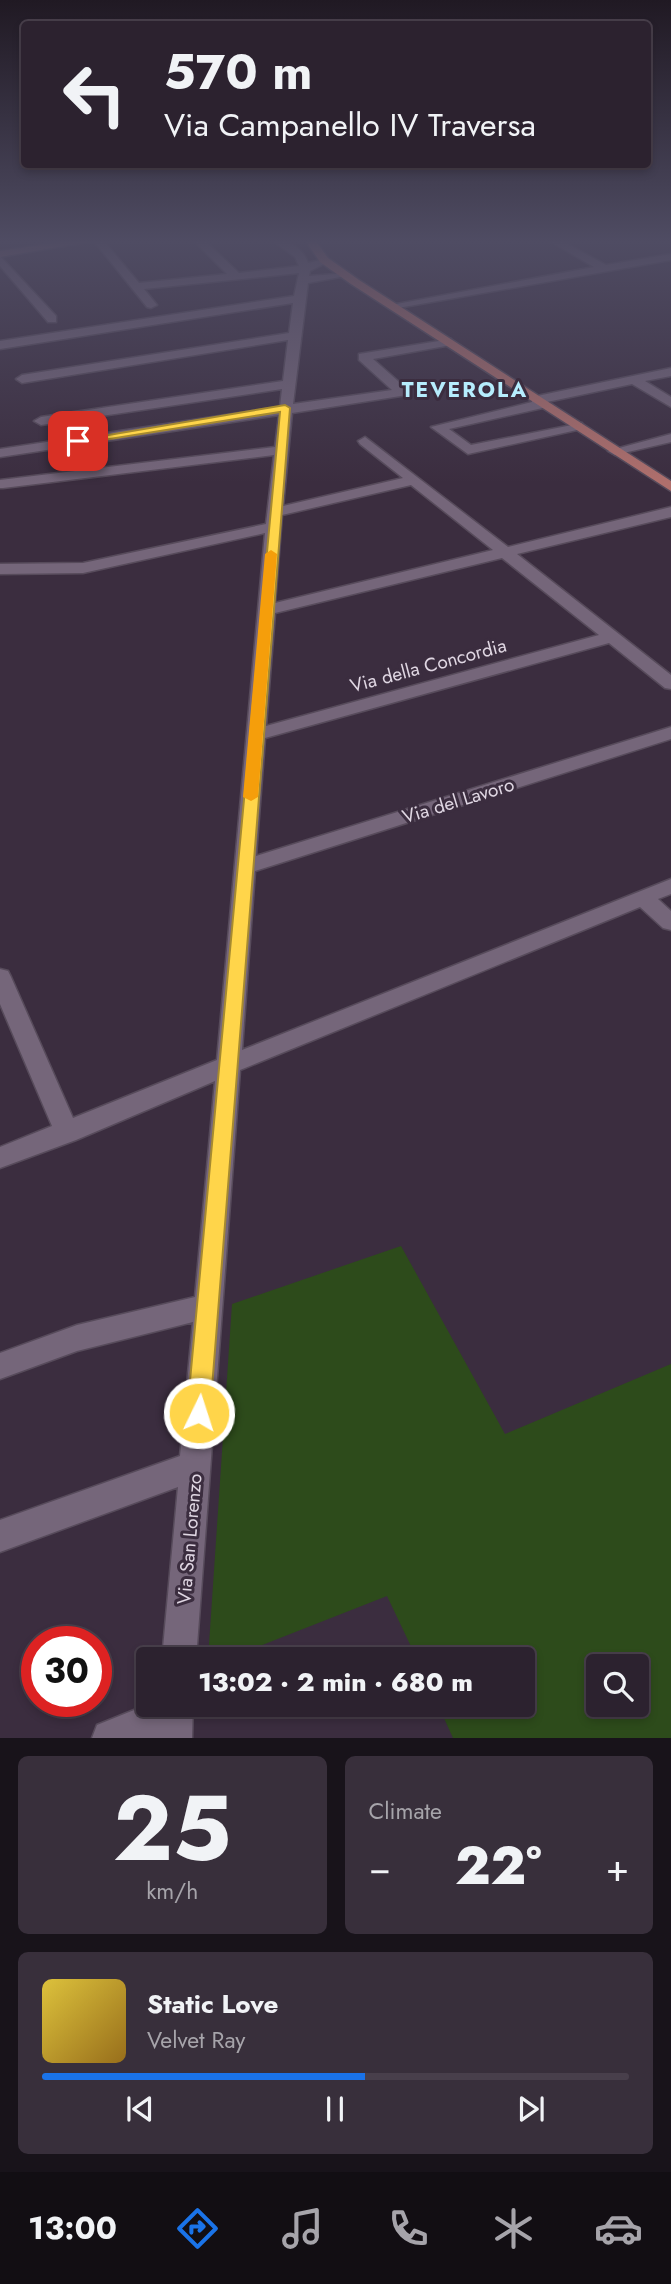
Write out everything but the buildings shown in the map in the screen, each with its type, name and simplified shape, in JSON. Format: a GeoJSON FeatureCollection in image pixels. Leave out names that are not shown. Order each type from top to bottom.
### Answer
{"type":"FeatureCollection","features":[{"type":"Feature","properties":{"kind":"main road"},"geometry":{"type":"LineString","coordinates":[[416,321],[671,488]]}},
{"type":"Feature","properties":{"kind":"street"},"geometry":{"type":"LineString","coordinates":[[0,345],[155,321]]}},
{"type":"Feature","properties":{"kind":"street","name":"Via San Lorenzo"},"geometry":{"type":"LineString","coordinates":[[180,1647],[266,610],[295,321]]}},
{"type":"Feature","properties":{"kind":"street"},"geometry":{"type":"LineString","coordinates":[[22,379],[293,336]]}},
{"type":"Feature","properties":{"kind":"street"},"geometry":{"type":"LineString","coordinates":[[0,453],[402,392],[363,357],[447,342]]}},
{"type":"Feature","properties":{"kind":"street"},"geometry":{"type":"LineString","coordinates":[[577,426],[473,450],[464,448],[438,427],[671,372]]}},
{"type":"Feature","properties":{"kind":"street"},"geometry":{"type":"LineString","coordinates":[[634,380],[671,403]]}},
{"type":"Feature","properties":{"kind":"street"},"geometry":{"type":"LineString","coordinates":[[41,421],[288,384]]}},
{"type":"Feature","properties":{"kind":"street"},"geometry":{"type":"LineString","coordinates":[[615,451],[671,438]]}},
{"type":"Feature","properties":{"kind":"street"},"geometry":{"type":"LineString","coordinates":[[365,441],[671,684]]}},
{"type":"Feature","properties":{"kind":"street"},"geometry":{"type":"LineString","coordinates":[[3,484],[281,450]]}},
{"type":"Feature","properties":{"kind":"street"},"geometry":{"type":"LineString","coordinates":[[0,569],[83,568],[274,520],[414,480]]}},
{"type":"Feature","properties":{"kind":"street"},"geometry":{"type":"LineString","coordinates":[[266,610],[671,512]]}},
{"type":"Feature","properties":{"kind":"street","name":"Via della Concordia"},"geometry":{"type":"LineString","coordinates":[[256,735],[611,637]]}},
{"type":"Feature","properties":{"kind":"street","name":"Via del Lavoro"},"geometry":{"type":"LineString","coordinates":[[245,867],[671,733]]}},
{"type":"Feature","properties":{"kind":"street"},"geometry":{"type":"LineString","coordinates":[[0,1158],[671,886]]}},
{"type":"Feature","properties":{"kind":"street"},"geometry":{"type":"LineString","coordinates":[[643,897],[671,923]]}},
{"type":"Feature","properties":{"kind":"street"},"geometry":{"type":"LineString","coordinates":[[0,977],[67,1133]]}},
{"type":"Feature","properties":{"kind":"street"},"geometry":{"type":"LineString","coordinates":[[0,1366],[77,1338],[207,1306]]}},
{"type":"Feature","properties":{"kind":"street"},"geometry":{"type":"LineString","coordinates":[[0,1536],[195,1466]]}},
{"type":"Feature","properties":{"kind":"street"},"geometry":{"type":"LineString","coordinates":[[110,1738],[175,1718]]}},
{"type":"Feature","properties":{"kind":"green space"},"geometry":{"type":"Polygon","coordinates":[[[401,1246],[505,1434],[671,1364],[671,1738],[453,1738],[443,1717],[535,1717],[535,1647],[411,1647],[387,1596],[257,1647],[209,1647],[232,1304],[401,1246]]]}},
{"type":"Feature","properties":{"kind":"slow traffic"},"geometry":{"type":"LineString","coordinates":[[251,797],[271,554]]}},
{"type":"Feature","properties":{"kind":"district","name":"TEVEROLA"},"geometry":{"type":"Point","coordinates":[465,390]}},
{"type":"Feature","properties":{"kind":"route"},"geometry":{"type":"LineString","coordinates":[[78,441],[285,408],[199,1413]]}}]}
